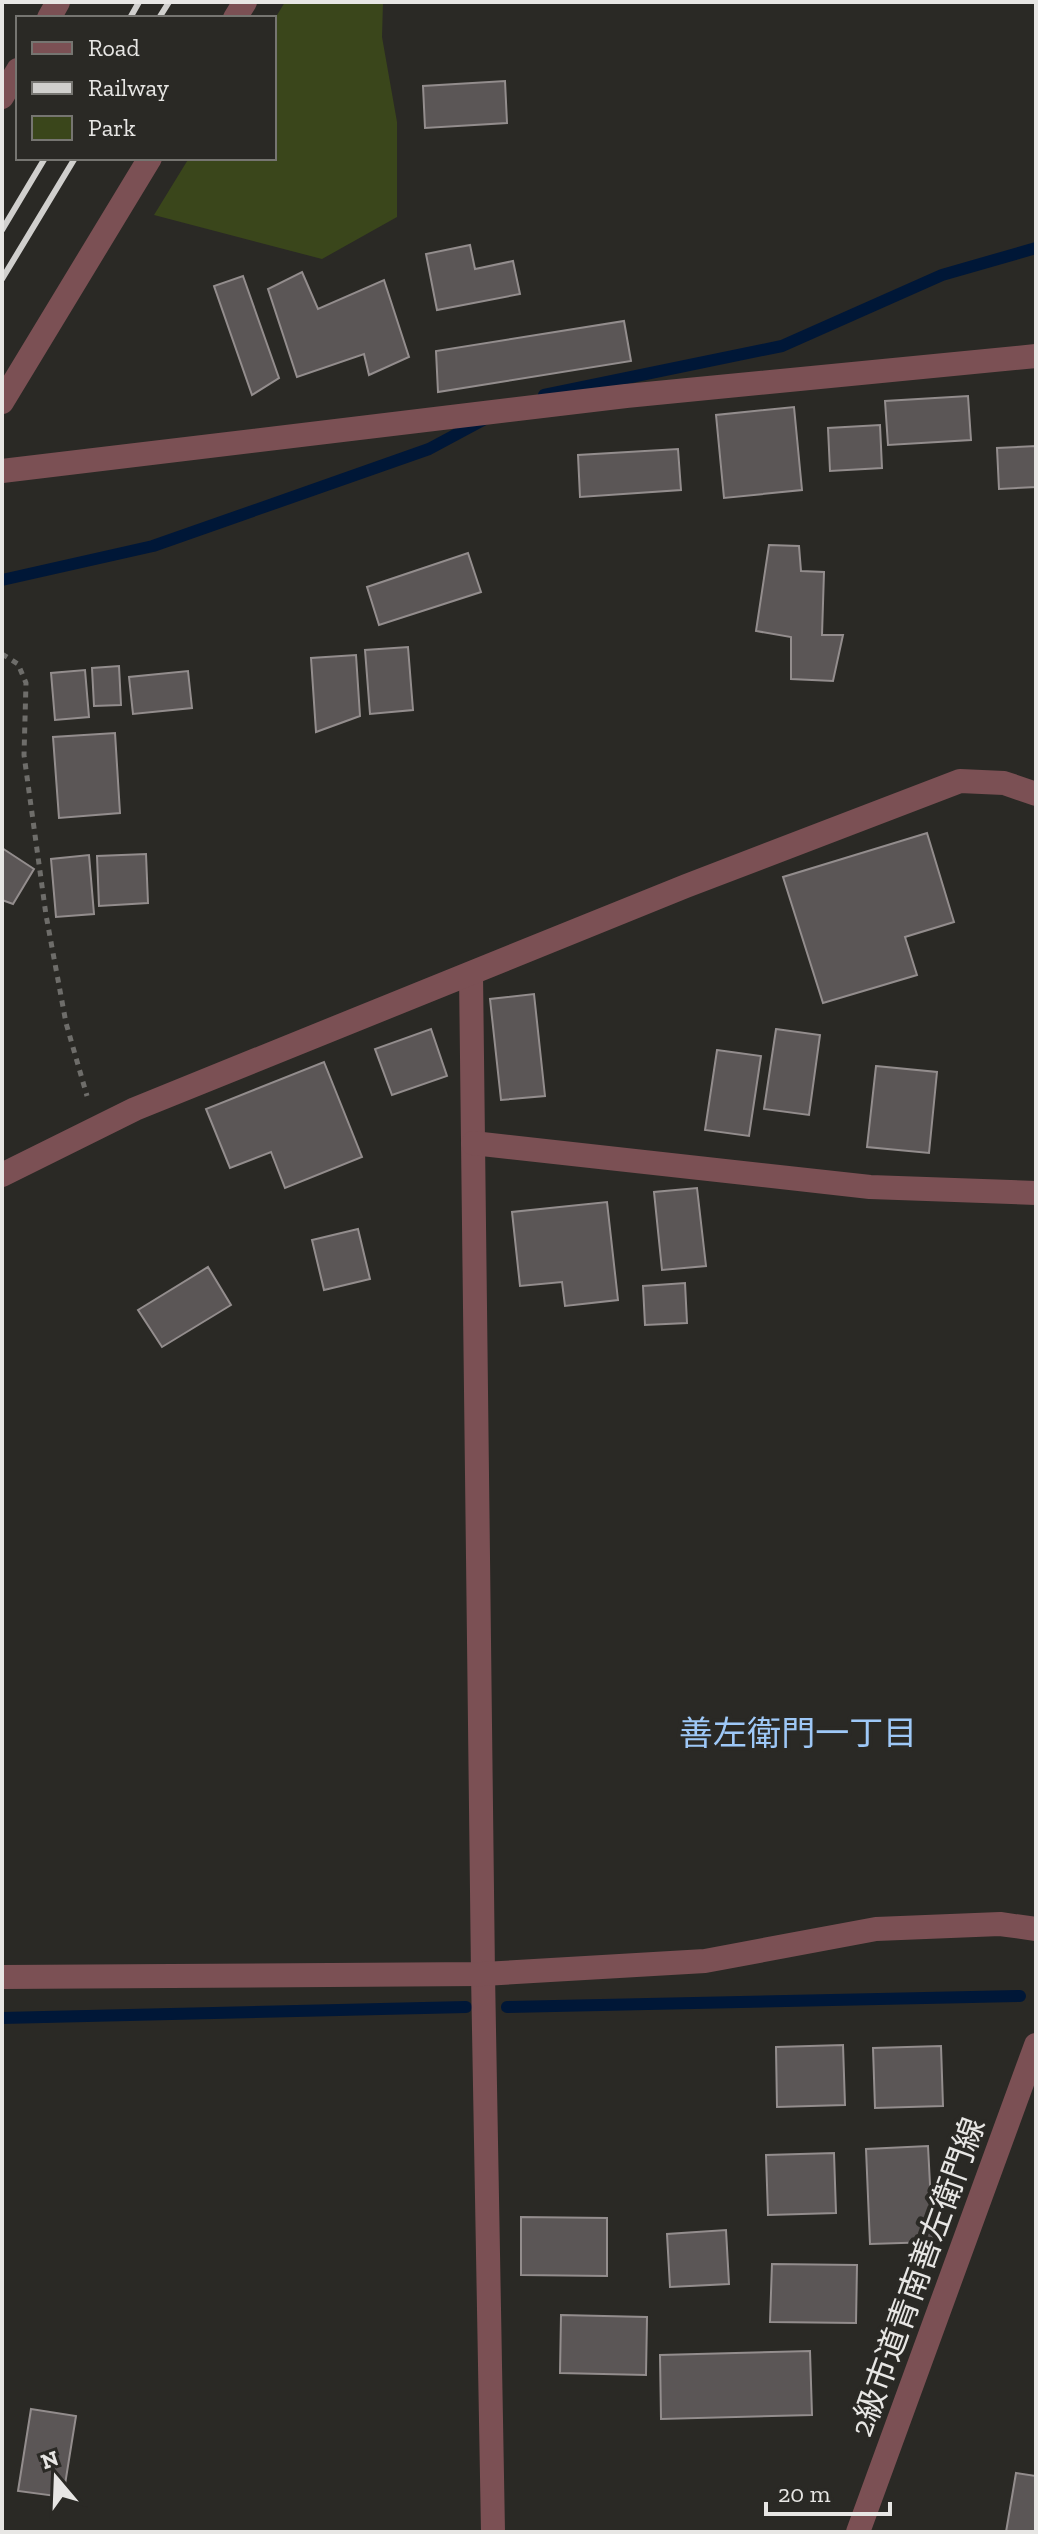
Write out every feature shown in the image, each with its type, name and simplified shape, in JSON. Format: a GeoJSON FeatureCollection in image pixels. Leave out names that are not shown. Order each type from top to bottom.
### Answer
{"type":"FeatureCollection","features":[{"type":"Feature","properties":{"kind":"street"},"geometry":{"type":"LineString","coordinates":[[2,97],[16,73]]}},
{"type":"Feature","properties":{"kind":"street"},"geometry":{"type":"LineString","coordinates":[[2,402],[149,160]]}},
{"type":"Feature","properties":{"kind":"street"},"geometry":{"type":"LineString","coordinates":[[2,471],[626,396],[1036,356]]}},
{"type":"Feature","properties":{"kind":"street"},"geometry":{"type":"LineString","coordinates":[[2,1175],[135,1109],[686,886],[960,781],[1004,783],[1036,794]]}},
{"type":"Feature","properties":{"kind":"street"},"geometry":{"type":"LineString","coordinates":[[471,974],[493,2532]]}},
{"type":"Feature","properties":{"kind":"street"},"geometry":{"type":"LineString","coordinates":[[473,1143],[870,1187],[1036,1193]]}},
{"type":"Feature","properties":{"kind":"street"},"geometry":{"type":"LineString","coordinates":[[2,1977],[483,1974],[705,1961],[876,1929],[1000,1924],[1036,1929]]}},
{"type":"Feature","properties":{"kind":"street","name":"2級市道青南善左衛門線"},"geometry":{"type":"LineString","coordinates":[[858,2532],[1036,2045]]}},
{"type":"Feature","properties":{"kind":"path"},"geometry":{"type":"LineString","coordinates":[[2,654],[18,664],[26,683],[24,755],[46,915],[66,1023],[96,1128]]}},
{"type":"Feature","properties":{"kind":"green space"},"geometry":{"type":"Polygon","coordinates":[[[285,2],[383,2],[382,37],[397,122],[397,217],[322,259],[154,215],[188,160],[276,160],[276,17],[285,2]]]}},
{"type":"Feature","properties":{"kind":"building"},"geometry":{"type":"Polygon","coordinates":[[[505,81],[507,123],[425,128],[423,86],[505,81]]]}},
{"type":"Feature","properties":{"kind":"building"},"geometry":{"type":"Polygon","coordinates":[[[470,245],[475,269],[513,261],[520,294],[437,310],[426,254],[470,245]]]}},
{"type":"Feature","properties":{"kind":"building"},"geometry":{"type":"Polygon","coordinates":[[[302,272],[318,309],[384,280],[409,357],[369,375],[364,354],[297,377],[268,289],[302,272]]]}},
{"type":"Feature","properties":{"kind":"building"},"geometry":{"type":"Polygon","coordinates":[[[243,276],[279,378],[252,395],[214,286],[243,276]]]}},
{"type":"Feature","properties":{"kind":"building"},"geometry":{"type":"Polygon","coordinates":[[[624,321],[631,361],[438,392],[436,351],[624,321]]]}},
{"type":"Feature","properties":{"kind":"building"},"geometry":{"type":"Polygon","coordinates":[[[968,396],[971,440],[888,445],[885,401],[968,396]]]}},
{"type":"Feature","properties":{"kind":"building"},"geometry":{"type":"Polygon","coordinates":[[[794,407],[802,490],[724,498],[716,415],[794,407]]]}},
{"type":"Feature","properties":{"kind":"building"},"geometry":{"type":"Polygon","coordinates":[[[880,425],[882,468],[830,471],[828,428],[880,425]]]}},
{"type":"Feature","properties":{"kind":"building"},"geometry":{"type":"Polygon","coordinates":[[[1036,446],[1036,487],[999,489],[997,448],[1036,446]]]}},
{"type":"Feature","properties":{"kind":"building"},"geometry":{"type":"Polygon","coordinates":[[[678,449],[681,490],[580,497],[578,455],[678,449]]]}},
{"type":"Feature","properties":{"kind":"building"},"geometry":{"type":"Polygon","coordinates":[[[769,545],[799,546],[801,571],[824,572],[822,635],[843,635],[833,681],[791,679],[791,637],[756,631],[769,545]]]}},
{"type":"Feature","properties":{"kind":"building"},"geometry":{"type":"Polygon","coordinates":[[[468,553],[481,592],[379,625],[367,587],[468,553]]]}},
{"type":"Feature","properties":{"kind":"building"},"geometry":{"type":"Polygon","coordinates":[[[408,647],[413,710],[370,714],[365,650],[408,647]]]}},
{"type":"Feature","properties":{"kind":"building"},"geometry":{"type":"Polygon","coordinates":[[[356,655],[360,716],[316,732],[311,658],[356,655]]]}},
{"type":"Feature","properties":{"kind":"building"},"geometry":{"type":"Polygon","coordinates":[[[119,666],[121,705],[94,706],[92,668],[119,666]]]}},
{"type":"Feature","properties":{"kind":"building"},"geometry":{"type":"Polygon","coordinates":[[[85,670],[89,717],[55,720],[51,673],[85,670]]]}},
{"type":"Feature","properties":{"kind":"building"},"geometry":{"type":"Polygon","coordinates":[[[188,671],[192,708],[133,714],[129,677],[188,671]]]}},
{"type":"Feature","properties":{"kind":"building"},"geometry":{"type":"Polygon","coordinates":[[[115,733],[120,813],[59,818],[53,737],[115,733]]]}},
{"type":"Feature","properties":{"kind":"building"},"geometry":{"type":"Polygon","coordinates":[[[927,833],[954,922],[905,937],[917,975],[823,1003],[783,877],[927,833]]]}},
{"type":"Feature","properties":{"kind":"building"},"geometry":{"type":"Polygon","coordinates":[[[2,848],[34,869],[13,904],[2,900],[2,848]]]}},
{"type":"Feature","properties":{"kind":"building"},"geometry":{"type":"Polygon","coordinates":[[[146,854],[148,903],[99,906],[97,856],[146,854]]]}},
{"type":"Feature","properties":{"kind":"building"},"geometry":{"type":"Polygon","coordinates":[[[89,855],[94,914],[56,917],[51,859],[89,855]]]}},
{"type":"Feature","properties":{"kind":"building"},"geometry":{"type":"Polygon","coordinates":[[[534,994],[545,1096],[501,1100],[490,999],[534,994]]]}},
{"type":"Feature","properties":{"kind":"building"},"geometry":{"type":"Polygon","coordinates":[[[431,1029],[447,1076],[392,1095],[375,1049],[431,1029]]]}},
{"type":"Feature","properties":{"kind":"building"},"geometry":{"type":"Polygon","coordinates":[[[776,1029],[820,1035],[809,1115],[764,1109],[776,1029]]]}},
{"type":"Feature","properties":{"kind":"building"},"geometry":{"type":"Polygon","coordinates":[[[717,1050],[761,1056],[749,1136],[705,1130],[717,1050]]]}},
{"type":"Feature","properties":{"kind":"building"},"geometry":{"type":"Polygon","coordinates":[[[324,1062],[362,1157],[285,1188],[271,1152],[230,1168],[206,1109],[324,1062]]]}},
{"type":"Feature","properties":{"kind":"building"},"geometry":{"type":"Polygon","coordinates":[[[876,1066],[937,1072],[929,1153],[867,1147],[876,1066]]]}},
{"type":"Feature","properties":{"kind":"building"},"geometry":{"type":"Polygon","coordinates":[[[697,1188],[706,1266],[662,1270],[654,1192],[697,1188]]]}},
{"type":"Feature","properties":{"kind":"building"},"geometry":{"type":"Polygon","coordinates":[[[607,1202],[618,1300],[565,1306],[562,1282],[520,1286],[512,1212],[607,1202]]]}},
{"type":"Feature","properties":{"kind":"building"},"geometry":{"type":"Polygon","coordinates":[[[358,1229],[370,1279],[324,1290],[312,1240],[358,1229]]]}},
{"type":"Feature","properties":{"kind":"building"},"geometry":{"type":"Polygon","coordinates":[[[208,1267],[231,1305],[162,1347],[138,1310],[208,1267]]]}},
{"type":"Feature","properties":{"kind":"building"},"geometry":{"type":"Polygon","coordinates":[[[685,1283],[687,1323],[645,1325],[643,1286],[685,1283]]]}},
{"type":"Feature","properties":{"kind":"building"},"geometry":{"type":"Polygon","coordinates":[[[843,2045],[845,2105],[777,2107],[776,2047],[843,2045]]]}},
{"type":"Feature","properties":{"kind":"building"},"geometry":{"type":"Polygon","coordinates":[[[941,2046],[943,2106],[875,2108],[873,2048],[941,2046]]]}},
{"type":"Feature","properties":{"kind":"building"},"geometry":{"type":"Polygon","coordinates":[[[928,2146],[933,2242],[870,2244],[866,2149],[928,2146]]]}},
{"type":"Feature","properties":{"kind":"building"},"geometry":{"type":"Polygon","coordinates":[[[834,2153],[836,2213],[768,2215],[766,2155],[834,2153]]]}},
{"type":"Feature","properties":{"kind":"building"},"geometry":{"type":"Polygon","coordinates":[[[521,2217],[607,2218],[607,2276],[521,2275],[521,2217]]]}},
{"type":"Feature","properties":{"kind":"building"},"geometry":{"type":"Polygon","coordinates":[[[726,2230],[729,2284],[670,2287],[667,2234],[726,2230]]]}},
{"type":"Feature","properties":{"kind":"building"},"geometry":{"type":"Polygon","coordinates":[[[772,2264],[857,2265],[856,2323],[770,2322],[772,2264]]]}},
{"type":"Feature","properties":{"kind":"building"},"geometry":{"type":"Polygon","coordinates":[[[561,2315],[647,2317],[646,2375],[560,2373],[561,2315]]]}},
{"type":"Feature","properties":{"kind":"building"},"geometry":{"type":"Polygon","coordinates":[[[810,2351],[812,2415],[661,2419],[660,2355],[810,2351]]]}},
{"type":"Feature","properties":{"kind":"building"},"geometry":{"type":"Polygon","coordinates":[[[31,2409],[76,2416],[63,2497],[18,2491],[31,2409]]]}},
{"type":"Feature","properties":{"kind":"building"},"geometry":{"type":"Polygon","coordinates":[[[1016,2473],[1036,2476],[1036,2532],[1006,2532],[1016,2473]]]}},
{"type":"Feature","properties":{"kind":"waterway"},"geometry":{"type":"LineString","coordinates":[[544,395],[782,346],[942,275],[1036,248]]}},
{"type":"Feature","properties":{"kind":"waterway"},"geometry":{"type":"LineString","coordinates":[[2,580],[153,546],[429,449],[483,420]]}},
{"type":"Feature","properties":{"kind":"waterway"},"geometry":{"type":"LineString","coordinates":[[507,2007],[1020,1996]]}},
{"type":"Feature","properties":{"kind":"waterway"},"geometry":{"type":"LineString","coordinates":[[2,2018],[466,2007]]}},
{"type":"Feature","properties":{"kind":"railway"},"geometry":{"type":"LineString","coordinates":[[131,16],[139,2]]}},
{"type":"Feature","properties":{"kind":"railway"},"geometry":{"type":"LineString","coordinates":[[160,16],[169,2]]}},
{"type":"Feature","properties":{"kind":"railway"},"geometry":{"type":"LineString","coordinates":[[2,230],[44,160]]}},
{"type":"Feature","properties":{"kind":"railway"},"geometry":{"type":"LineString","coordinates":[[2,279],[74,160]]}},
{"type":"Feature","properties":{"kind":"district","name":"善左衛門一丁目"},"geometry":{"type":"Point","coordinates":[798,1733]}}]}
